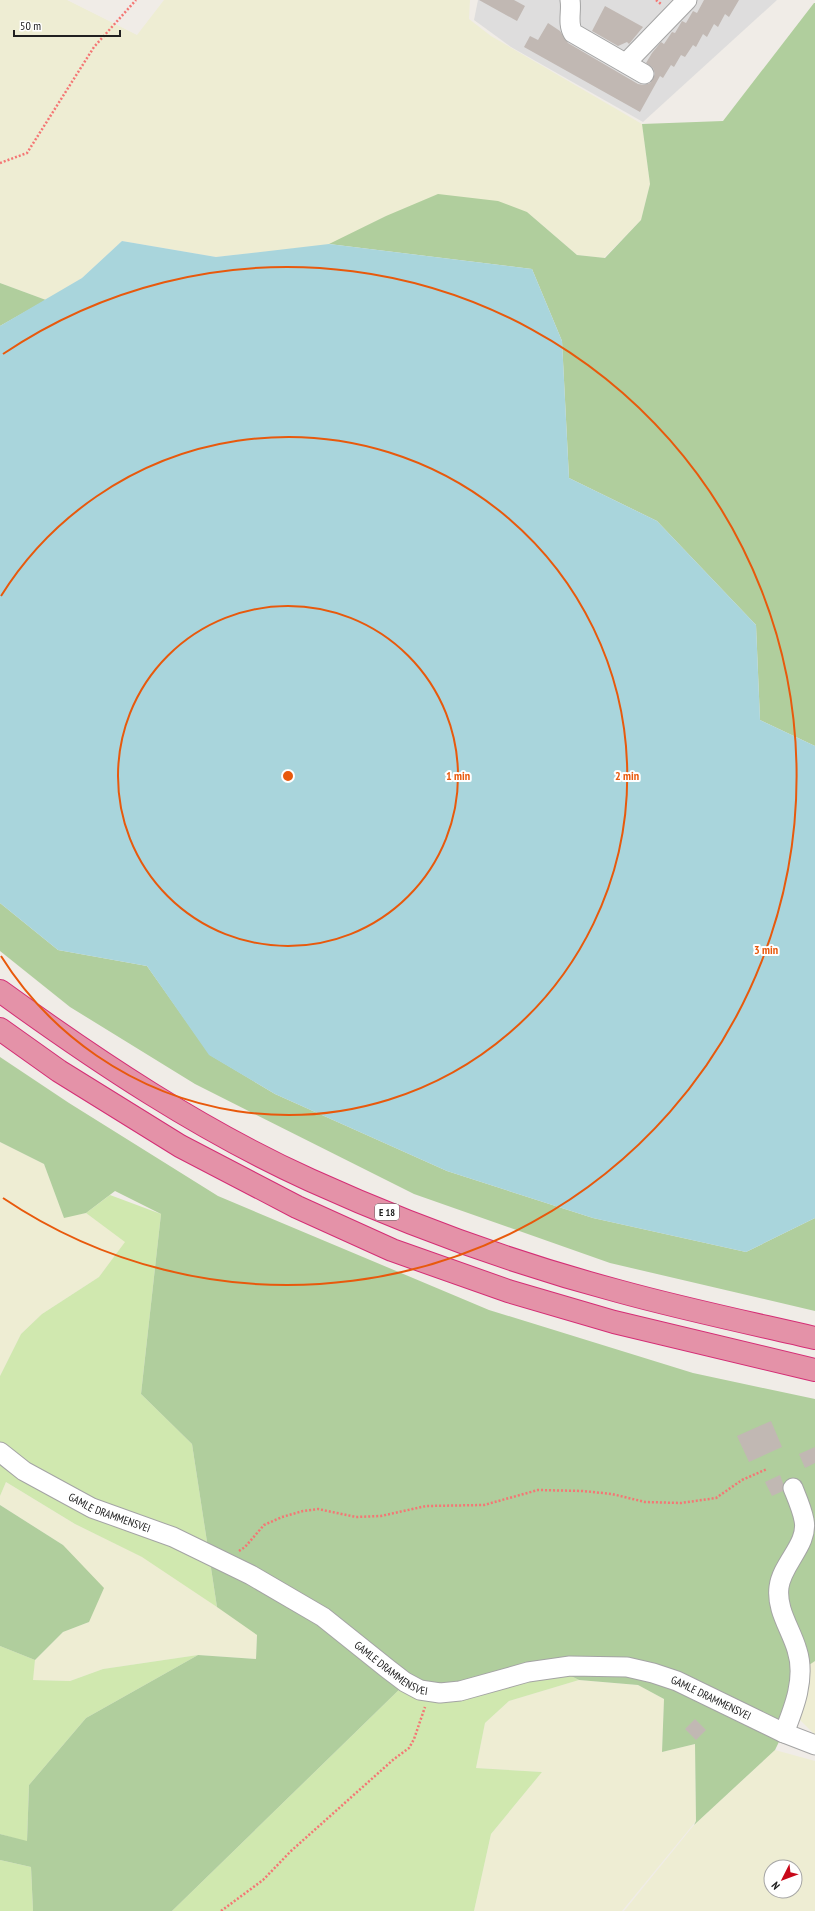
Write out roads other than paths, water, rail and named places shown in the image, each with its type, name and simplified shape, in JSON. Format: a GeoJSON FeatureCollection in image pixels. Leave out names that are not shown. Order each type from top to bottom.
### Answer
{"type":"FeatureCollection","features":[{"type":"Feature","properties":{"kind":"highway","name":"E 18"},"geometry":{"type":"LineString","coordinates":[[0,991],[78,1047],[194,1121],[323,1185],[407,1221],[530,1265],[619,1291],[815,1338]]}},
{"type":"Feature","properties":{"kind":"highway"},"geometry":{"type":"LineString","coordinates":[[0,1029],[59,1071],[180,1146],[296,1207],[392,1250],[508,1292],[614,1322],[815,1370]]}},
{"type":"Feature","properties":{"kind":"street"},"geometry":{"type":"LineString","coordinates":[[570,0],[572,11],[569,26],[572,33],[644,74]]}},
{"type":"Feature","properties":{"kind":"street"},"geometry":{"type":"LineString","coordinates":[[626,63],[687,0]]}},
{"type":"Feature","properties":{"kind":"street","name":"GAMLE DRAMMENSVEI"},"geometry":{"type":"LineString","coordinates":[[0,1452],[24,1471],[92,1508],[173,1537],[224,1561],[323,1617],[405,1682],[420,1690],[429,1693],[460,1691],[528,1672],[570,1666],[627,1668],[653,1673],[677,1681],[784,1733],[815,1745]]}},
{"type":"Feature","properties":{"kind":"street"},"geometry":{"type":"LineString","coordinates":[[784,1733],[793,1709],[800,1679],[798,1651],[785,1620],[779,1596],[781,1578],[799,1546],[804,1529],[804,1520],[793,1488]]}},
{"type":"Feature","properties":{"kind":"water"},"geometry":{"type":"Polygon","coordinates":[[[122,241],[216,257],[329,244],[532,269],[562,341],[569,478],[657,521],[756,625],[760,720],[815,746],[815,1218],[746,1252],[593,1218],[447,1171],[275,1094],[209,1055],[147,966],[58,950],[0,903],[0,326],[82,278],[122,241]]]}}]}
